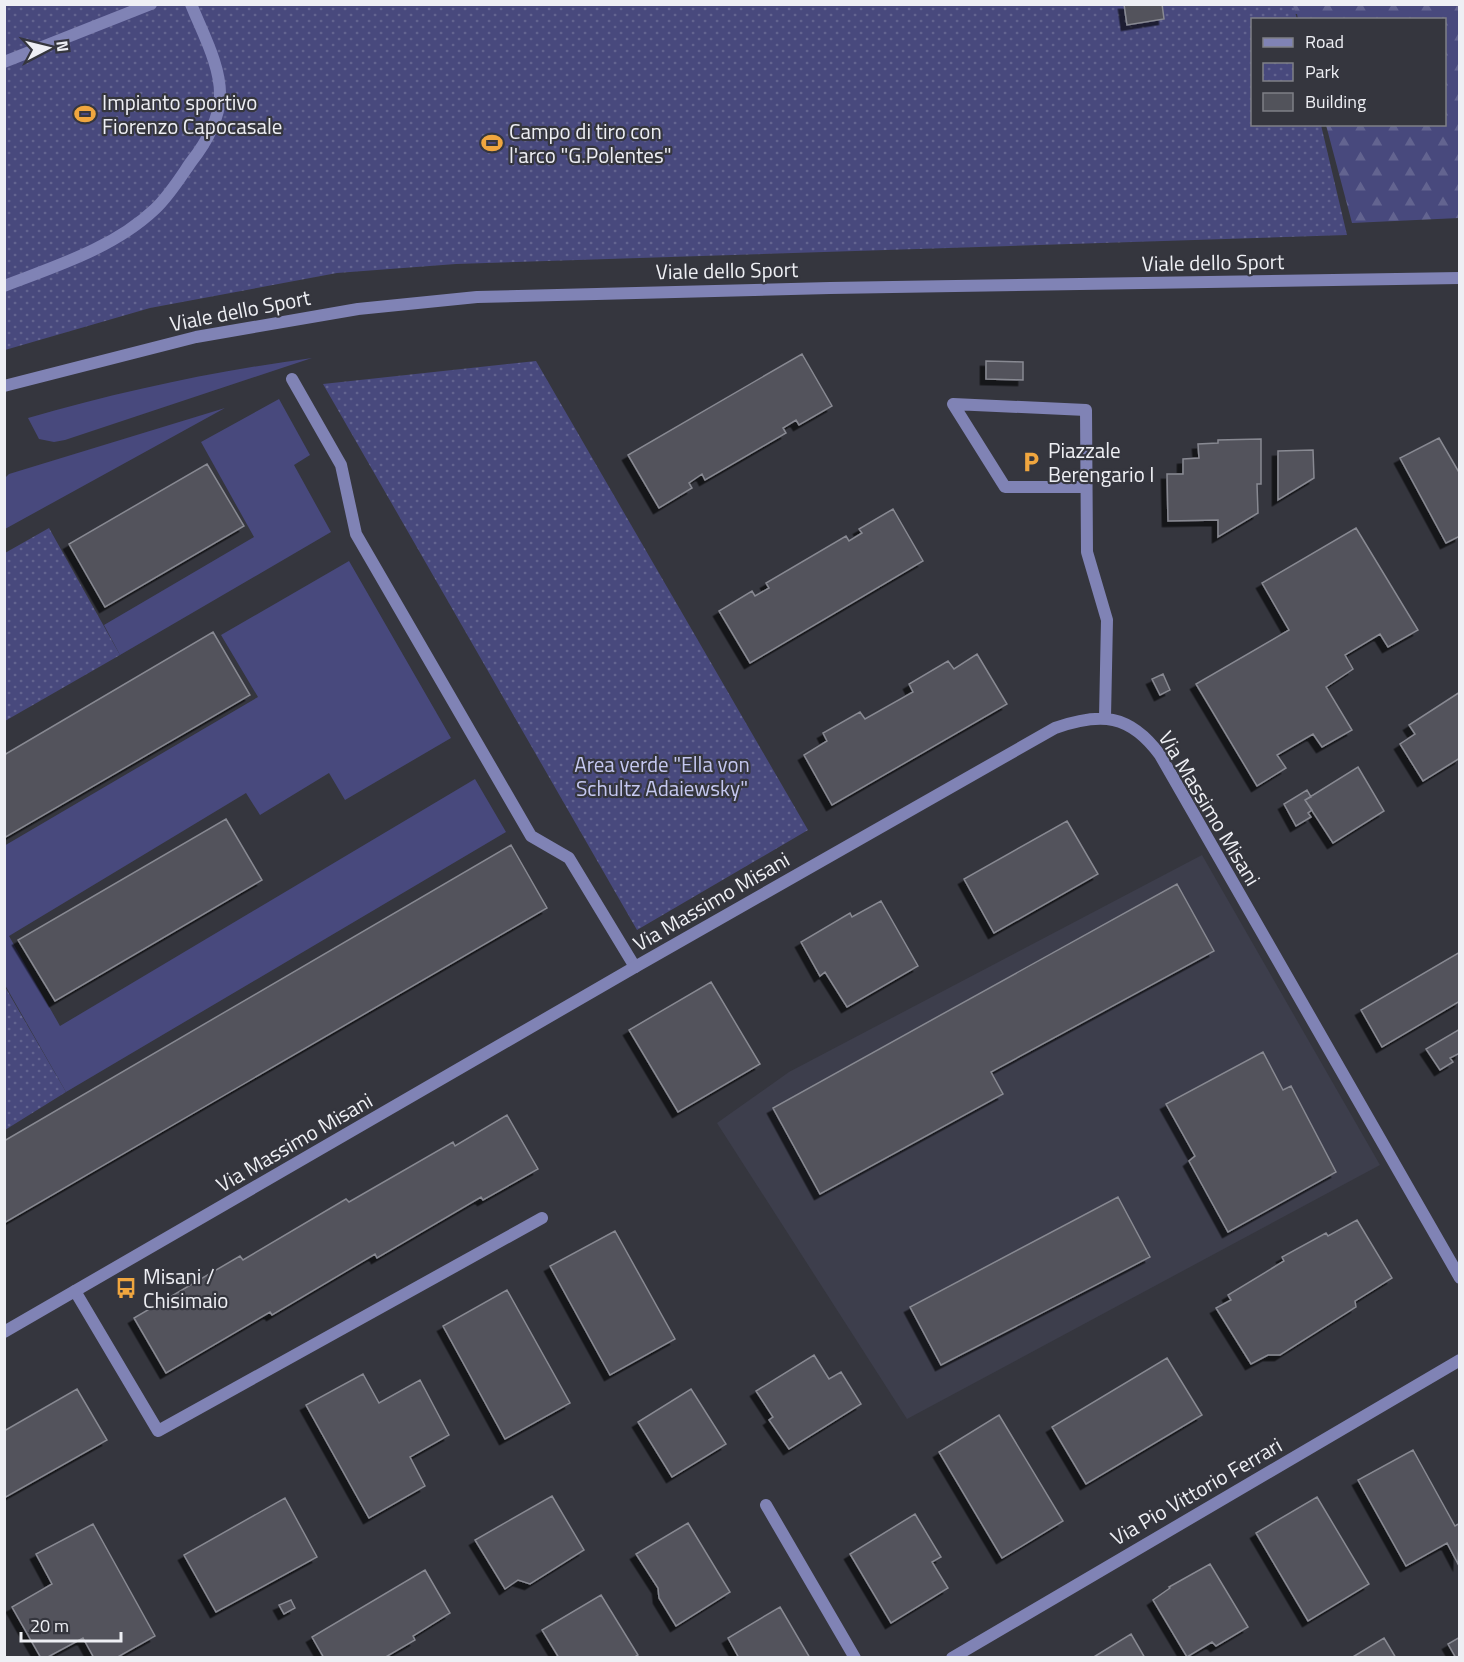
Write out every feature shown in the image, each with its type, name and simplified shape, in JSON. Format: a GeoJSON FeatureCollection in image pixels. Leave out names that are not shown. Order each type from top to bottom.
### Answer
{"type":"FeatureCollection","features":[{"type":"Feature","properties":{"kind":"street"},"geometry":{"type":"LineString","coordinates":[[4,62],[151,4]]}},
{"type":"Feature","properties":{"kind":"street"},"geometry":{"type":"LineString","coordinates":[[4,286],[66,262],[126,232],[155,209],[196,155],[214,123],[220,95],[216,72],[191,4]]}},
{"type":"Feature","properties":{"kind":"street","name":"Viale dello Sport"},"geometry":{"type":"LineString","coordinates":[[4,386],[196,337],[262,324],[358,309],[477,297],[819,288],[1460,278]]}},
{"type":"Feature","properties":{"kind":"street","name":"Via Massimo Misani"},"geometry":{"type":"LineString","coordinates":[[292,379],[341,465],[356,534],[531,836],[569,858],[635,967]]}},
{"type":"Feature","properties":{"kind":"street"},"geometry":{"type":"LineString","coordinates":[[1086,487],[1005,487],[953,405],[1086,410],[1087,552],[1107,620],[1105,717]]}},
{"type":"Feature","properties":{"kind":"street","name":"Via Massimo Misani"},"geometry":{"type":"LineString","coordinates":[[4,1332],[635,967],[1055,728],[1077,720],[1105,717],[1132,726],[1149,740],[1160,755],[1460,1278]]}},
{"type":"Feature","properties":{"kind":"street"},"geometry":{"type":"LineString","coordinates":[[75,1291],[158,1431],[542,1218]]}},
{"type":"Feature","properties":{"kind":"street","name":"Via Pio Vittorio Ferrari"},"geometry":{"type":"LineString","coordinates":[[952,1658],[1460,1360]]}},
{"type":"Feature","properties":{"kind":"street"},"geometry":{"type":"LineString","coordinates":[[766,1505],[855,1658]]}},
{"type":"Feature","properties":{"kind":"shaded area"},"geometry":{"type":"Polygon","coordinates":[[[1202,855],[1380,1165],[907,1419],[717,1123],[789,1072],[1202,855]]]}},
{"type":"Feature","properties":{"kind":"green space"},"geometry":{"type":"Polygon","coordinates":[[[5,5],[1293,5],[1297,18],[1251,18],[1251,126],[1321,126],[1347,235],[456,264],[337,273],[150,308],[5,350],[5,5]]]}},
{"type":"Feature","properties":{"kind":"green space"},"geometry":{"type":"Polygon","coordinates":[[[1192,5],[1459,5],[1459,218],[1352,223],[1326,126],[1446,126],[1446,18],[1298,18],[1297,14],[1195,11],[1192,5]]]}},
{"type":"Feature","properties":{"kind":"green space"},"geometry":{"type":"Polygon","coordinates":[[[312,358],[65,440],[54,442],[39,439],[28,418],[169,383],[312,358]]]}},
{"type":"Feature","properties":{"kind":"green space","name":"Area verde \"Ella von Schultz Adaiewsky\""},"geometry":{"type":"Polygon","coordinates":[[[536,361],[808,830],[637,930],[323,384],[536,361]]]}},
{"type":"Feature","properties":{"kind":"green space"},"geometry":{"type":"Polygon","coordinates":[[[279,399],[310,455],[294,465],[331,532],[120,655],[104,625],[254,537],[201,442],[279,399]]]}},
{"type":"Feature","properties":{"kind":"green space"},"geometry":{"type":"Polygon","coordinates":[[[225,408],[5,529],[5,478],[9,474],[225,408]]]}},
{"type":"Feature","properties":{"kind":"green space"},"geometry":{"type":"Polygon","coordinates":[[[49,528],[120,655],[5,721],[5,553],[49,528]]]}},
{"type":"Feature","properties":{"kind":"green space"},"geometry":{"type":"Polygon","coordinates":[[[349,561],[451,738],[345,800],[329,773],[260,815],[246,793],[9,936],[60,1026],[475,779],[506,832],[66,1092],[5,985],[4,846],[258,697],[221,635],[349,561]]]}},
{"type":"Feature","properties":{"kind":"green space"},"geometry":{"type":"Polygon","coordinates":[[[4,985],[66,1092],[5,1130],[4,1130],[4,985]]]}},
{"type":"Feature","properties":{"kind":"building"},"geometry":{"type":"Polygon","coordinates":[[[1124,4],[1162,4],[1164,19],[1127,25],[1124,4]]]}},
{"type":"Feature","properties":{"kind":"building"},"geometry":{"type":"Polygon","coordinates":[[[802,354],[832,406],[799,425],[796,420],[783,428],[786,433],[705,480],[702,474],[689,483],[692,488],[659,508],[628,455],[802,354]]]}},
{"type":"Feature","properties":{"kind":"building"},"geometry":{"type":"Polygon","coordinates":[[[986,361],[1023,362],[1023,380],[986,379],[986,361]]]}},
{"type":"Feature","properties":{"kind":"building"},"geometry":{"type":"Polygon","coordinates":[[[1439,438],[1460,474],[1460,536],[1446,543],[1400,458],[1439,438]]]}},
{"type":"Feature","properties":{"kind":"building"},"geometry":{"type":"Polygon","coordinates":[[[1261,439],[1261,484],[1257,484],[1258,513],[1218,537],[1218,520],[1168,521],[1167,474],[1183,474],[1183,459],[1199,458],[1198,444],[1218,443],[1218,440],[1261,439]]]}},
{"type":"Feature","properties":{"kind":"building"},"geometry":{"type":"Polygon","coordinates":[[[1313,450],[1314,478],[1278,500],[1278,451],[1313,450]]]}},
{"type":"Feature","properties":{"kind":"building"},"geometry":{"type":"Polygon","coordinates":[[[207,464],[244,526],[105,607],[69,544],[207,464]]]}},
{"type":"Feature","properties":{"kind":"building"},"geometry":{"type":"Polygon","coordinates":[[[893,509],[923,561],[750,663],[719,611],[752,591],[755,596],[769,588],[766,583],[846,536],[849,541],[862,533],[859,529],[893,509]]]}},
{"type":"Feature","properties":{"kind":"building"},"geometry":{"type":"Polygon","coordinates":[[[1356,528],[1418,630],[1388,647],[1380,634],[1345,655],[1353,669],[1326,687],[1352,730],[1322,747],[1313,734],[1277,755],[1286,768],[1257,786],[1196,684],[1289,630],[1262,583],[1356,528]]]}},
{"type":"Feature","properties":{"kind":"building"},"geometry":{"type":"Polygon","coordinates":[[[213,632],[250,695],[4,838],[4,755],[213,632]]]}},
{"type":"Feature","properties":{"kind":"building"},"geometry":{"type":"Polygon","coordinates":[[[977,654],[1007,704],[832,805],[804,755],[827,741],[823,733],[860,712],[865,719],[913,692],[909,684],[948,661],[954,669],[977,654]]]}},
{"type":"Feature","properties":{"kind":"building"},"geometry":{"type":"Polygon","coordinates":[[[1163,674],[1170,690],[1160,695],[1152,679],[1163,674]]]}},
{"type":"Feature","properties":{"kind":"building"},"geometry":{"type":"Polygon","coordinates":[[[1460,692],[1460,758],[1423,781],[1400,744],[1415,734],[1409,725],[1460,692]]]}},
{"type":"Feature","properties":{"kind":"building"},"geometry":{"type":"Polygon","coordinates":[[[1358,767],[1384,811],[1333,843],[1305,800],[1358,767]]]}},
{"type":"Feature","properties":{"kind":"building"},"geometry":{"type":"Polygon","coordinates":[[[1307,790],[1311,797],[1305,800],[1312,810],[1308,813],[1311,817],[1296,826],[1284,804],[1307,790]]]}},
{"type":"Feature","properties":{"kind":"building"},"geometry":{"type":"Polygon","coordinates":[[[226,819],[262,880],[55,1001],[18,940],[226,819]]]}},
{"type":"Feature","properties":{"kind":"building"},"geometry":{"type":"Polygon","coordinates":[[[1067,821],[1098,874],[994,933],[964,879],[1067,821]]]}},
{"type":"Feature","properties":{"kind":"building"},"geometry":{"type":"Polygon","coordinates":[[[511,845],[547,908],[4,1223],[4,1141],[511,845]]]}},
{"type":"Feature","properties":{"kind":"building"},"geometry":{"type":"Polygon","coordinates":[[[1177,884],[1214,951],[991,1072],[1003,1094],[820,1194],[773,1108],[1177,884]]]}},
{"type":"Feature","properties":{"kind":"building"},"geometry":{"type":"Polygon","coordinates":[[[881,901],[918,966],[847,1007],[825,972],[820,976],[801,942],[850,913],[852,917],[881,901]]]}},
{"type":"Feature","properties":{"kind":"building"},"geometry":{"type":"Polygon","coordinates":[[[1460,952],[1460,1001],[1382,1047],[1361,1010],[1460,952]]]}},
{"type":"Feature","properties":{"kind":"building"},"geometry":{"type":"Polygon","coordinates":[[[711,982],[760,1064],[678,1112],[629,1030],[711,982]]]}},
{"type":"Feature","properties":{"kind":"building"},"geometry":{"type":"Polygon","coordinates":[[[1460,1029],[1460,1053],[1450,1058],[1453,1062],[1440,1070],[1426,1049],[1460,1029]]]}},
{"type":"Feature","properties":{"kind":"building"},"geometry":{"type":"Polygon","coordinates":[[[1263,1052],[1283,1090],[1291,1086],[1336,1172],[1228,1232],[1189,1161],[1195,1156],[1166,1104],[1263,1052]]]}},
{"type":"Feature","properties":{"kind":"building"},"geometry":{"type":"Polygon","coordinates":[[[507,1115],[538,1169],[483,1200],[481,1197],[377,1258],[375,1254],[272,1315],[270,1312],[166,1373],[134,1318],[240,1256],[243,1260],[346,1199],[349,1202],[453,1142],[455,1146],[507,1115]]]}},
{"type":"Feature","properties":{"kind":"building"},"geometry":{"type":"Polygon","coordinates":[[[1118,1197],[1150,1257],[941,1365],[910,1307],[1118,1197]]]}},
{"type":"Feature","properties":{"kind":"building"},"geometry":{"type":"Polygon","coordinates":[[[1357,1220],[1392,1278],[1355,1301],[1356,1307],[1280,1355],[1268,1355],[1251,1364],[1216,1308],[1231,1300],[1228,1295],[1284,1261],[1282,1257],[1326,1233],[1328,1236],[1357,1220]]]}},
{"type":"Feature","properties":{"kind":"building"},"geometry":{"type":"Polygon","coordinates":[[[615,1231],[675,1339],[610,1375],[550,1266],[615,1231]]]}},
{"type":"Feature","properties":{"kind":"building"},"geometry":{"type":"Polygon","coordinates":[[[507,1290],[570,1403],[505,1439],[443,1326],[507,1290]]]}},
{"type":"Feature","properties":{"kind":"building"},"geometry":{"type":"Polygon","coordinates":[[[814,1355],[829,1379],[841,1372],[861,1404],[789,1449],[769,1420],[773,1417],[756,1391],[814,1355]]]}},
{"type":"Feature","properties":{"kind":"building"},"geometry":{"type":"Polygon","coordinates":[[[1167,1358],[1202,1415],[1086,1484],[1052,1427],[1167,1358]]]}},
{"type":"Feature","properties":{"kind":"building"},"geometry":{"type":"Polygon","coordinates":[[[363,1374],[379,1403],[420,1380],[449,1435],[410,1457],[425,1486],[369,1518],[306,1405],[363,1374]]]}},
{"type":"Feature","properties":{"kind":"building"},"geometry":{"type":"Polygon","coordinates":[[[77,1389],[107,1440],[4,1498],[4,1431],[77,1389]]]}},
{"type":"Feature","properties":{"kind":"building"},"geometry":{"type":"Polygon","coordinates":[[[691,1389],[726,1444],[672,1477],[638,1422],[691,1389]]]}},
{"type":"Feature","properties":{"kind":"building"},"geometry":{"type":"Polygon","coordinates":[[[999,1415],[1063,1521],[1002,1558],[939,1452],[999,1415]]]}},
{"type":"Feature","properties":{"kind":"building"},"geometry":{"type":"Polygon","coordinates":[[[1413,1450],[1455,1526],[1460,1523],[1458,1564],[1447,1543],[1406,1566],[1358,1480],[1413,1450]]]}},
{"type":"Feature","properties":{"kind":"building"},"geometry":{"type":"Polygon","coordinates":[[[552,1496],[584,1550],[530,1584],[518,1580],[505,1589],[475,1540],[552,1496]]]}},
{"type":"Feature","properties":{"kind":"building"},"geometry":{"type":"Polygon","coordinates":[[[1317,1497],[1369,1584],[1308,1621],[1256,1533],[1317,1497]]]}},
{"type":"Feature","properties":{"kind":"building"},"geometry":{"type":"Polygon","coordinates":[[[285,1498],[317,1557],[216,1612],[184,1555],[285,1498]]]}},
{"type":"Feature","properties":{"kind":"building"},"geometry":{"type":"Polygon","coordinates":[[[915,1514],[941,1557],[932,1562],[948,1588],[891,1623],[850,1554],[915,1514]]]}},
{"type":"Feature","properties":{"kind":"building"},"geometry":{"type":"Polygon","coordinates":[[[688,1523],[730,1592],[676,1626],[659,1598],[658,1588],[636,1554],[688,1523]]]}},
{"type":"Feature","properties":{"kind":"building"},"geometry":{"type":"Polygon","coordinates":[[[93,1524],[155,1636],[116,1658],[94,1658],[83,1638],[46,1658],[41,1658],[12,1607],[52,1584],[36,1554],[93,1524]]]}},
{"type":"Feature","properties":{"kind":"building"},"geometry":{"type":"Polygon","coordinates":[[[1210,1564],[1248,1627],[1216,1646],[1212,1642],[1187,1657],[1153,1600],[1169,1587],[1210,1564]]]}},
{"type":"Feature","properties":{"kind":"building"},"geometry":{"type":"Polygon","coordinates":[[[425,1570],[450,1613],[413,1636],[415,1640],[384,1658],[324,1658],[312,1637],[425,1570]]]}},
{"type":"Feature","properties":{"kind":"building"},"geometry":{"type":"Polygon","coordinates":[[[601,1595],[638,1655],[633,1658],[559,1658],[542,1630],[601,1595]]]}},
{"type":"Feature","properties":{"kind":"building"},"geometry":{"type":"Polygon","coordinates":[[[291,1600],[295,1608],[284,1614],[279,1605],[291,1600]]]}},
{"type":"Feature","properties":{"kind":"building"},"geometry":{"type":"Polygon","coordinates":[[[780,1607],[810,1658],[739,1658],[728,1638],[780,1607]]]}},
{"type":"Feature","properties":{"kind":"building"},"geometry":{"type":"Polygon","coordinates":[[[1131,1634],[1145,1658],[1092,1658],[1131,1634]]]}},
{"type":"Feature","properties":{"kind":"building"},"geometry":{"type":"Polygon","coordinates":[[[1460,1637],[1460,1658],[1456,1658],[1448,1644],[1460,1637]]]}},
{"type":"Feature","properties":{"kind":"building"},"geometry":{"type":"Polygon","coordinates":[[[1384,1638],[1396,1658],[1351,1658],[1384,1638]]]}},
{"type":"Feature","properties":{"kind":"place","name":"Impianto sportivo Fiorenzo Capocasale"},"geometry":{"type":"Point","coordinates":[85,114]}},
{"type":"Feature","properties":{"kind":"place","name":"Campo di tiro con l'arco \"G.Polentes\""},"geometry":{"type":"Point","coordinates":[492,143]}},
{"type":"Feature","properties":{"kind":"place","name":"Piazzale Berengario I"},"geometry":{"type":"Point","coordinates":[1031,462]}},
{"type":"Feature","properties":{"kind":"place","name":"Misani / Chisimaio"},"geometry":{"type":"Point","coordinates":[126,1288]}}]}
